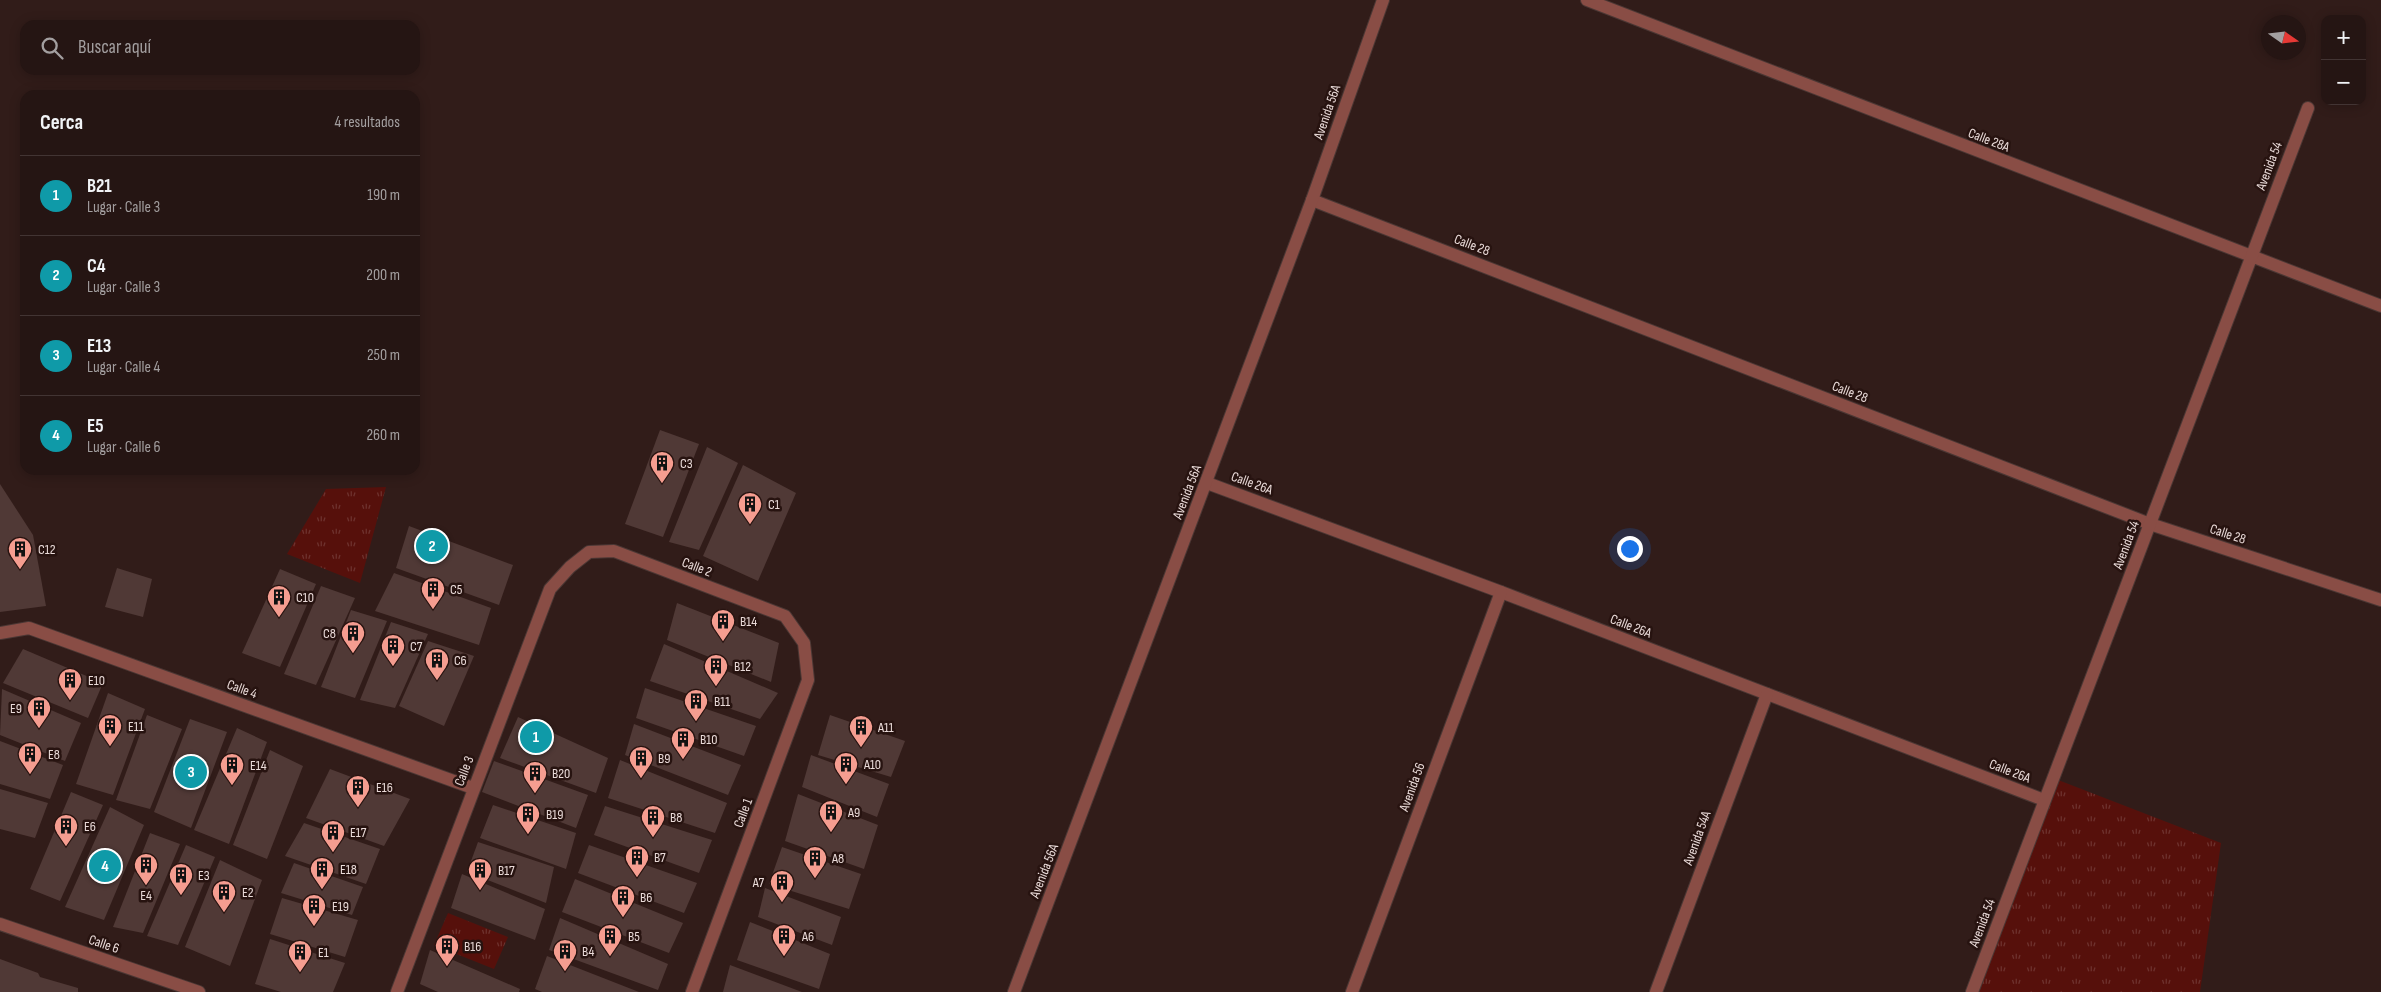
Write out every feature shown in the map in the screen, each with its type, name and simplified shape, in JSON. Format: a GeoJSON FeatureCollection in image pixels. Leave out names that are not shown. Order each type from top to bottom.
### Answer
{"type":"FeatureCollection","features":[{"type":"Feature","properties":{"kind":"street","name":"Avenida 56A"},"geometry":{"type":"LineString","coordinates":[[1014,992],[1207,483],[1312,200],[1383,0]]}},
{"type":"Feature","properties":{"kind":"street","name":"Calle 28A"},"geometry":{"type":"LineString","coordinates":[[1587,0],[2381,306]]}},
{"type":"Feature","properties":{"kind":"street","name":"Avenida 54"},"geometry":{"type":"LineString","coordinates":[[1972,992],[2308,108]]}},
{"type":"Feature","properties":{"kind":"street","name":"Calle 28"},"geometry":{"type":"LineString","coordinates":[[1312,200],[2150,524],[2381,600]]}},
{"type":"Feature","properties":{"kind":"street","name":"Calle 26A"},"geometry":{"type":"LineString","coordinates":[[1207,483],[1501,592],[2044,800]]}},
{"type":"Feature","properties":{"kind":"street","name":"Calle 2"},"geometry":{"type":"LineString","coordinates":[[570,567],[589,552],[614,551],[785,616],[804,643]]}},
{"type":"Feature","properties":{"kind":"street","name":"Calle 3"},"geometry":{"type":"LineString","coordinates":[[397,992],[550,588],[570,567]]}},
{"type":"Feature","properties":{"kind":"street","name":"Avenida 56"},"geometry":{"type":"LineString","coordinates":[[1352,992],[1501,592]]}},
{"type":"Feature","properties":{"kind":"street","name":"Calle 4"},"geometry":{"type":"LineString","coordinates":[[0,633],[29,628],[473,788]]}},
{"type":"Feature","properties":{"kind":"street","name":"Calle 1"},"geometry":{"type":"LineString","coordinates":[[692,992],[808,680],[804,643]]}},
{"type":"Feature","properties":{"kind":"street","name":"Avenida 54A"},"geometry":{"type":"LineString","coordinates":[[1656,992],[1767,694]]}},
{"type":"Feature","properties":{"kind":"street","name":"Calle 6"},"geometry":{"type":"LineString","coordinates":[[0,924],[199,992]]}},
{"type":"Feature","properties":{"kind":"green space"},"geometry":{"type":"Polygon","coordinates":[[[386,487],[360,583],[287,554],[326,489],[386,487]]]}},
{"type":"Feature","properties":{"kind":"green space"},"geometry":{"type":"Polygon","coordinates":[[[2053,778],[2221,843],[2200,992],[1972,992],[2053,778]]]}},
{"type":"Feature","properties":{"kind":"green space"},"geometry":{"type":"Polygon","coordinates":[[[448,913],[508,937],[494,969],[434,945],[448,913]]]}},
{"type":"Feature","properties":{"kind":"building","name":"C3"},"geometry":{"type":"Polygon","coordinates":[[[660,430],[699,444],[663,537],[625,524],[660,430]]]}},
{"type":"Feature","properties":{"kind":"building"},"geometry":{"type":"Polygon","coordinates":[[[707,447],[738,463],[699,550],[669,542],[707,447]]]}},
{"type":"Feature","properties":{"kind":"building","name":"C1"},"geometry":{"type":"Polygon","coordinates":[[[743,465],[796,493],[758,581],[703,556],[743,465]]]}},
{"type":"Feature","properties":{"kind":"building","name":"C12"},"geometry":{"type":"Polygon","coordinates":[[[0,484],[33,535],[46,606],[0,612],[0,484]]]}},
{"type":"Feature","properties":{"kind":"building"},"geometry":{"type":"Polygon","coordinates":[[[409,526],[513,565],[499,605],[396,568],[409,526]]]}},
{"type":"Feature","properties":{"kind":"building"},"geometry":{"type":"Polygon","coordinates":[[[117,568],[152,579],[143,617],[105,607],[117,568]]]}},
{"type":"Feature","properties":{"kind":"building","name":"C10"},"geometry":{"type":"Polygon","coordinates":[[[280,569],[316,584],[280,667],[242,653],[280,569]]]}},
{"type":"Feature","properties":{"kind":"building","name":"C5"},"geometry":{"type":"Polygon","coordinates":[[[394,573],[491,608],[479,645],[375,611],[394,573]]]}},
{"type":"Feature","properties":{"kind":"building"},"geometry":{"type":"Polygon","coordinates":[[[321,586],[355,598],[316,685],[284,674],[321,586]]]}},
{"type":"Feature","properties":{"kind":"building","name":"B14"},"geometry":{"type":"Polygon","coordinates":[[[677,603],[779,643],[771,682],[667,640],[677,603]]]}},
{"type":"Feature","properties":{"kind":"building","name":"C8"},"geometry":{"type":"Polygon","coordinates":[[[351,610],[387,621],[355,698],[321,687],[351,610]]]}},
{"type":"Feature","properties":{"kind":"building","name":"C7"},"geometry":{"type":"Polygon","coordinates":[[[391,622],[428,634],[395,708],[360,700],[391,622]]]}},
{"type":"Feature","properties":{"kind":"building","name":"C6"},"geometry":{"type":"Polygon","coordinates":[[[428,641],[474,656],[444,726],[399,706],[428,641]]]}},
{"type":"Feature","properties":{"kind":"building","name":"B12"},"geometry":{"type":"Polygon","coordinates":[[[664,644],[778,693],[760,719],[650,681],[664,644]]]}},
{"type":"Feature","properties":{"kind":"building","name":"E10"},"geometry":{"type":"Polygon","coordinates":[[[23,649],[103,683],[88,718],[3,683],[23,649]]]}},
{"type":"Feature","properties":{"kind":"building","name":"B11"},"geometry":{"type":"Polygon","coordinates":[[[645,688],[756,726],[744,756],[636,718],[645,688]]]}},
{"type":"Feature","properties":{"kind":"building","name":"E9"},"geometry":{"type":"Polygon","coordinates":[[[2,689],[81,723],[65,761],[0,735],[2,689]]]}},
{"type":"Feature","properties":{"kind":"building","name":"E11"},"geometry":{"type":"Polygon","coordinates":[[[108,693],[145,709],[113,795],[76,784],[108,693]]]}},
{"type":"Feature","properties":{"kind":"building"},"geometry":{"type":"Polygon","coordinates":[[[147,715],[182,729],[150,809],[116,800],[147,715]]]}},
{"type":"Feature","properties":{"kind":"building","name":"A11"},"geometry":{"type":"Polygon","coordinates":[[[830,715],[905,741],[891,777],[818,755],[830,715]]]}},
{"type":"Feature","properties":{"kind":"building"},"geometry":{"type":"Polygon","coordinates":[[[518,717],[608,758],[596,793],[500,758],[518,717]]]}},
{"type":"Feature","properties":{"kind":"building"},"geometry":{"type":"Polygon","coordinates":[[[190,719],[227,732],[191,828],[154,812],[190,719]]]}},
{"type":"Feature","properties":{"kind":"building","name":"B10"},"geometry":{"type":"Polygon","coordinates":[[[634,724],[741,765],[728,795],[625,755],[634,724]]]}},
{"type":"Feature","properties":{"kind":"building","name":"E14"},"geometry":{"type":"Polygon","coordinates":[[[237,728],[267,742],[229,844],[194,830],[237,728]]]}},
{"type":"Feature","properties":{"kind":"building","name":"E8"},"geometry":{"type":"Polygon","coordinates":[[[0,741],[63,765],[50,799],[0,784],[0,741]]]}},
{"type":"Feature","properties":{"kind":"building"},"geometry":{"type":"Polygon","coordinates":[[[270,750],[303,766],[267,859],[233,845],[270,750]]]}},
{"type":"Feature","properties":{"kind":"building","name":"A10"},"geometry":{"type":"Polygon","coordinates":[[[811,755],[889,784],[877,817],[802,787],[811,755]]]}},
{"type":"Feature","properties":{"kind":"building","name":"B9"},"geometry":{"type":"Polygon","coordinates":[[[620,760],[727,803],[715,833],[608,798],[620,760]]]}},
{"type":"Feature","properties":{"kind":"building","name":"B20"},"geometry":{"type":"Polygon","coordinates":[[[494,761],[588,795],[576,828],[482,792],[494,761]]]}},
{"type":"Feature","properties":{"kind":"building","name":"E16"},"geometry":{"type":"Polygon","coordinates":[[[330,769],[410,799],[384,846],[306,818],[330,769]]]}},
{"type":"Feature","properties":{"kind":"building"},"geometry":{"type":"Polygon","coordinates":[[[0,789],[48,803],[35,838],[0,829],[0,789]]]}},
{"type":"Feature","properties":{"kind":"building","name":"E6"},"geometry":{"type":"Polygon","coordinates":[[[71,792],[103,805],[60,901],[30,889],[71,792]]]}},
{"type":"Feature","properties":{"kind":"building","name":"A9"},"geometry":{"type":"Polygon","coordinates":[[[798,794],[878,825],[864,869],[785,841],[798,794]]]}},
{"type":"Feature","properties":{"kind":"building","name":"B19"},"geometry":{"type":"Polygon","coordinates":[[[493,805],[576,833],[566,869],[480,838],[493,805]]]}},
{"type":"Feature","properties":{"kind":"building","name":"B8"},"geometry":{"type":"Polygon","coordinates":[[[605,806],[712,840],[699,873],[594,835],[605,806]]]}},
{"type":"Feature","properties":{"kind":"building"},"geometry":{"type":"Polygon","coordinates":[[[110,807],[144,825],[104,920],[65,907],[110,807]]]}},
{"type":"Feature","properties":{"kind":"building","name":"E17"},"geometry":{"type":"Polygon","coordinates":[[[304,823],[380,849],[366,884],[285,856],[304,823]]]}},
{"type":"Feature","properties":{"kind":"building","name":"E4"},"geometry":{"type":"Polygon","coordinates":[[[150,833],[180,844],[143,933],[113,927],[150,833]]]}},
{"type":"Feature","properties":{"kind":"building"},"geometry":{"type":"Polygon","coordinates":[[[478,842],[554,867],[546,903],[467,872],[478,842]]]}},
{"type":"Feature","properties":{"kind":"building","name":"E3"},"geometry":{"type":"Polygon","coordinates":[[[186,845],[215,857],[178,945],[147,936],[186,845]]]}},
{"type":"Feature","properties":{"kind":"building","name":"B7"},"geometry":{"type":"Polygon","coordinates":[[[589,845],[697,883],[684,913],[578,873],[589,845]]]}},
{"type":"Feature","properties":{"kind":"building","name":"A8"},"geometry":{"type":"Polygon","coordinates":[[[782,847],[861,874],[849,909],[769,884],[782,847]]]}},
{"type":"Feature","properties":{"kind":"building","name":"E2"},"geometry":{"type":"Polygon","coordinates":[[[220,860],[262,880],[230,966],[185,947],[220,860]]]}},
{"type":"Feature","properties":{"kind":"building","name":"E18"},"geometry":{"type":"Polygon","coordinates":[[[294,863],[363,887],[352,915],[281,893],[294,863]]]}},
{"type":"Feature","properties":{"kind":"building","name":"B17"},"geometry":{"type":"Polygon","coordinates":[[[462,874],[545,909],[535,940],[451,908],[462,874]]]}},
{"type":"Feature","properties":{"kind":"building","name":"B6"},"geometry":{"type":"Polygon","coordinates":[[[575,879],[683,923],[669,953],[562,912],[575,879]]]}},
{"type":"Feature","properties":{"kind":"building","name":"A7"},"geometry":{"type":"Polygon","coordinates":[[[765,888],[841,917],[832,945],[758,917],[765,888]]]}},
{"type":"Feature","properties":{"kind":"building","name":"E19"},"geometry":{"type":"Polygon","coordinates":[[[282,898],[358,920],[345,957],[270,934],[282,898]]]}},
{"type":"Feature","properties":{"kind":"building","name":"B5"},"geometry":{"type":"Polygon","coordinates":[[[560,918],[668,964],[658,990],[549,950],[560,918]]]}},
{"type":"Feature","properties":{"kind":"building","name":"A6"},"geometry":{"type":"Polygon","coordinates":[[[750,922],[830,954],[819,989],[737,960],[750,922]]]}},
{"type":"Feature","properties":{"kind":"building","name":"E1"},"geometry":{"type":"Polygon","coordinates":[[[270,939],[345,963],[333,992],[281,992],[255,984],[270,939]]]}},
{"type":"Feature","properties":{"kind":"building","name":"B16"},"geometry":{"type":"Polygon","coordinates":[[[430,950],[520,989],[519,992],[438,992],[420,984],[430,950]]]}},
{"type":"Feature","properties":{"kind":"building","name":"B4"},"geometry":{"type":"Polygon","coordinates":[[[547,956],[639,992],[542,992],[535,989],[547,956]]]}},
{"type":"Feature","properties":{"kind":"building"},"geometry":{"type":"Polygon","coordinates":[[[0,959],[38,973],[40,977],[78,988],[78,992],[0,992],[0,959]]]}},
{"type":"Feature","properties":{"kind":"building"},"geometry":{"type":"Polygon","coordinates":[[[730,965],[802,992],[723,992],[730,965]]]}},
{"type":"Feature","properties":{"kind":"place","name":"C3"},"geometry":{"type":"Point","coordinates":[662,484]}},
{"type":"Feature","properties":{"kind":"place","name":"C1"},"geometry":{"type":"Point","coordinates":[750,525]}},
{"type":"Feature","properties":{"kind":"place","name":"C4"},"geometry":{"type":"Point","coordinates":[432,546]}},
{"type":"Feature","properties":{"kind":"place","name":"C12"},"geometry":{"type":"Point","coordinates":[20,570]}},
{"type":"Feature","properties":{"kind":"place","name":"C5"},"geometry":{"type":"Point","coordinates":[433,610]}},
{"type":"Feature","properties":{"kind":"place","name":"C10"},"geometry":{"type":"Point","coordinates":[279,618]}},
{"type":"Feature","properties":{"kind":"place","name":"B14"},"geometry":{"type":"Point","coordinates":[723,642]}},
{"type":"Feature","properties":{"kind":"place","name":"C8"},"geometry":{"type":"Point","coordinates":[353,654]}},
{"type":"Feature","properties":{"kind":"place","name":"C7"},"geometry":{"type":"Point","coordinates":[393,667]}},
{"type":"Feature","properties":{"kind":"place","name":"C6"},"geometry":{"type":"Point","coordinates":[437,681]}},
{"type":"Feature","properties":{"kind":"place","name":"B12"},"geometry":{"type":"Point","coordinates":[716,687]}},
{"type":"Feature","properties":{"kind":"place","name":"E10"},"geometry":{"type":"Point","coordinates":[70,701]}},
{"type":"Feature","properties":{"kind":"place","name":"B11"},"geometry":{"type":"Point","coordinates":[696,722]}},
{"type":"Feature","properties":{"kind":"place","name":"E9"},"geometry":{"type":"Point","coordinates":[39,729]}},
{"type":"Feature","properties":{"kind":"place","name":"B21"},"geometry":{"type":"Point","coordinates":[536,737]}},
{"type":"Feature","properties":{"kind":"place","name":"E11"},"geometry":{"type":"Point","coordinates":[110,747]}},
{"type":"Feature","properties":{"kind":"place","name":"A11"},"geometry":{"type":"Point","coordinates":[861,748]}},
{"type":"Feature","properties":{"kind":"place","name":"B10"},"geometry":{"type":"Point","coordinates":[683,760]}},
{"type":"Feature","properties":{"kind":"place","name":"E13"},"geometry":{"type":"Point","coordinates":[191,772]}},
{"type":"Feature","properties":{"kind":"place","name":"E8"},"geometry":{"type":"Point","coordinates":[30,775]}},
{"type":"Feature","properties":{"kind":"place","name":"B9"},"geometry":{"type":"Point","coordinates":[641,779]}},
{"type":"Feature","properties":{"kind":"place","name":"A10"},"geometry":{"type":"Point","coordinates":[846,785]}},
{"type":"Feature","properties":{"kind":"place","name":"E14"},"geometry":{"type":"Point","coordinates":[232,786]}},
{"type":"Feature","properties":{"kind":"place","name":"B20"},"geometry":{"type":"Point","coordinates":[535,794]}},
{"type":"Feature","properties":{"kind":"place","name":"E16"},"geometry":{"type":"Point","coordinates":[358,808]}},
{"type":"Feature","properties":{"kind":"place","name":"A9"},"geometry":{"type":"Point","coordinates":[831,833]}},
{"type":"Feature","properties":{"kind":"place","name":"B19"},"geometry":{"type":"Point","coordinates":[528,835]}},
{"type":"Feature","properties":{"kind":"place","name":"B8"},"geometry":{"type":"Point","coordinates":[653,838]}},
{"type":"Feature","properties":{"kind":"place","name":"E6"},"geometry":{"type":"Point","coordinates":[66,847]}},
{"type":"Feature","properties":{"kind":"place","name":"E17"},"geometry":{"type":"Point","coordinates":[333,853]}},
{"type":"Feature","properties":{"kind":"place","name":"E5"},"geometry":{"type":"Point","coordinates":[105,866]}},
{"type":"Feature","properties":{"kind":"place","name":"B7"},"geometry":{"type":"Point","coordinates":[637,878]}},
{"type":"Feature","properties":{"kind":"place","name":"A8"},"geometry":{"type":"Point","coordinates":[815,879]}},
{"type":"Feature","properties":{"kind":"place","name":"E4"},"geometry":{"type":"Point","coordinates":[146,886]}},
{"type":"Feature","properties":{"kind":"place","name":"E18"},"geometry":{"type":"Point","coordinates":[322,890]}},
{"type":"Feature","properties":{"kind":"place","name":"B17"},"geometry":{"type":"Point","coordinates":[480,891]}},
{"type":"Feature","properties":{"kind":"place","name":"E3"},"geometry":{"type":"Point","coordinates":[181,896]}},
{"type":"Feature","properties":{"kind":"place","name":"A7"},"geometry":{"type":"Point","coordinates":[782,903]}},
{"type":"Feature","properties":{"kind":"place","name":"E2"},"geometry":{"type":"Point","coordinates":[224,913]}},
{"type":"Feature","properties":{"kind":"place","name":"B6"},"geometry":{"type":"Point","coordinates":[623,918]}},
{"type":"Feature","properties":{"kind":"place","name":"E19"},"geometry":{"type":"Point","coordinates":[314,927]}},
{"type":"Feature","properties":{"kind":"place","name":"B5"},"geometry":{"type":"Point","coordinates":[610,957]}},
{"type":"Feature","properties":{"kind":"place","name":"A6"},"geometry":{"type":"Point","coordinates":[784,957]}},
{"type":"Feature","properties":{"kind":"place","name":"B16"},"geometry":{"type":"Point","coordinates":[447,967]}},
{"type":"Feature","properties":{"kind":"place","name":"B4"},"geometry":{"type":"Point","coordinates":[565,972]}},
{"type":"Feature","properties":{"kind":"place","name":"E1"},"geometry":{"type":"Point","coordinates":[300,973]}}]}
